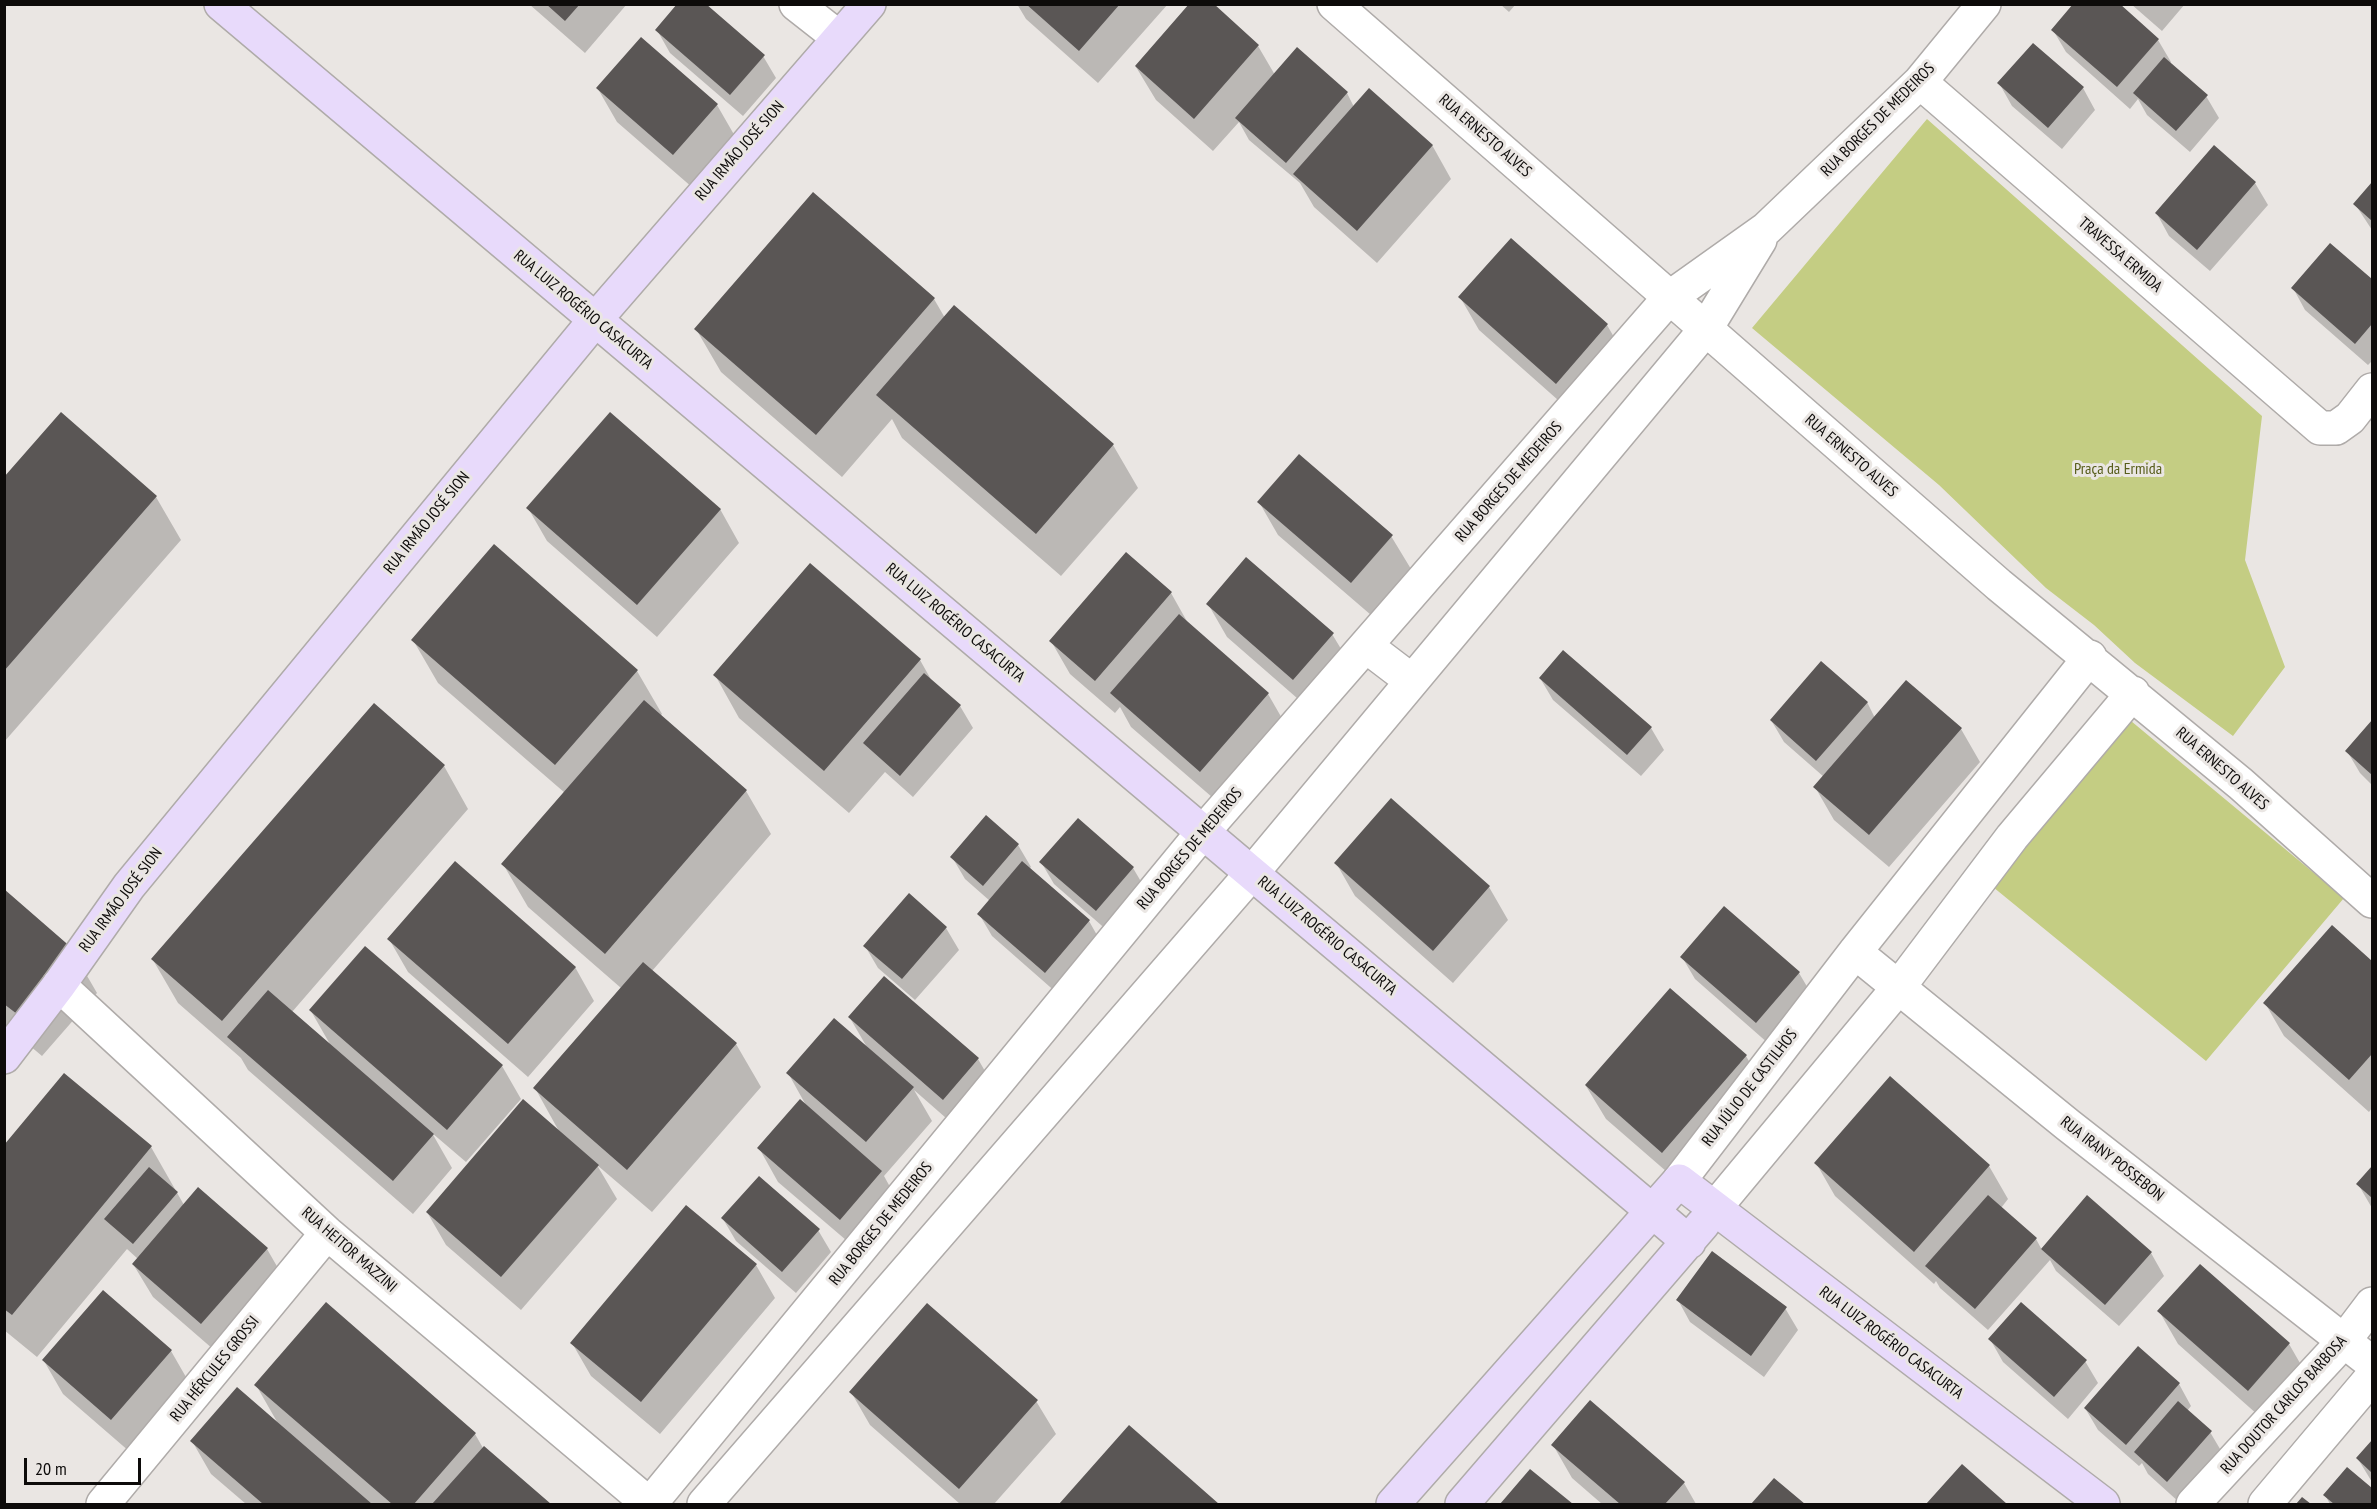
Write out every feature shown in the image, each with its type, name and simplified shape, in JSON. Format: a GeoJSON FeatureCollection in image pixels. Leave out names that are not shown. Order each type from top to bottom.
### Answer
{"type":"FeatureCollection","features":[{"type":"Feature","properties":{"kind":"street","name":"RUA LUIZ ROGÉRIO CASACURTA"},"geometry":{"type":"LineString","coordinates":[[221,4],[1689,1242]]}},
{"type":"Feature","properties":{"kind":"street"},"geometry":{"type":"LineString","coordinates":[[796,4],[838,38]]}},
{"type":"Feature","properties":{"kind":"street","name":"RUA IRMÃO JOSÉ SION"},"geometry":{"type":"LineString","coordinates":[[4,1057],[59,985],[129,886],[595,320],[869,4]]}},
{"type":"Feature","properties":{"kind":"street","name":"RUA ERNESTO ALVES"},"geometry":{"type":"LineString","coordinates":[[1334,4],[1999,585],[2090,657],[2241,783],[2373,902]]}},
{"type":"Feature","properties":{"kind":"street","name":"RUA BORGES DE MEDEIROS"},"geometry":{"type":"LineString","coordinates":[[650,1504],[1203,832],[1669,297],[1766,229],[1920,82],[1984,4]]}},
{"type":"Feature","properties":{"kind":"street","name":"TRAVESSA ERMIDA"},"geometry":{"type":"LineString","coordinates":[[1920,82],[2320,428],[2336,428],[2350,418],[2373,390]]}},
{"type":"Feature","properties":{"kind":"street","name":"RUA BORGES DE MEDEIROS"},"geometry":{"type":"LineString","coordinates":[[704,1504],[1252,873],[1705,330],[1766,229]]}},
{"type":"Feature","properties":{"kind":"street"},"geometry":{"type":"LineString","coordinates":[[1365,646],[1412,681]]}},
{"type":"Feature","properties":{"kind":"street","name":"RUA JÚLIO DE CASTILHOS"},"geometry":{"type":"LineString","coordinates":[[1393,1504],[1679,1181],[1855,952],[2090,657]]}},
{"type":"Feature","properties":{"kind":"street"},"geometry":{"type":"LineString","coordinates":[[1461,1504],[1689,1242],[1898,988],[2012,837],[2133,693]]}},
{"type":"Feature","properties":{"kind":"street","name":"RUA IRANY POSSEBON"},"geometry":{"type":"LineString","coordinates":[[1855,952],[2068,1125],[2373,1363]]}},
{"type":"Feature","properties":{"kind":"street","name":"RUA HEITOR MAZZINI"},"geometry":{"type":"LineString","coordinates":[[59,985],[327,1233],[650,1504]]}},
{"type":"Feature","properties":{"kind":"street","name":"RUA LUIZ ROGÉRIO CASACURTA"},"geometry":{"type":"LineString","coordinates":[[1679,1181],[2103,1504]]}},
{"type":"Feature","properties":{"kind":"street","name":"RUA HÉRCULES GROSSI"},"geometry":{"type":"LineString","coordinates":[[103,1504],[327,1233]]}},
{"type":"Feature","properties":{"kind":"street","name":"RUA DOUTOR CARLOS BARBOSA"},"geometry":{"type":"LineString","coordinates":[[2193,1504],[2344,1341],[2373,1304]]}},
{"type":"Feature","properties":{"kind":"street"},"geometry":{"type":"LineString","coordinates":[[2265,1504],[2373,1377]]}},
{"type":"Feature","properties":{"kind":"green space","name":"Praça da Ermida"},"geometry":{"type":"Polygon","coordinates":[[[1927,119],[2262,416],[2245,560],[2285,667],[2233,736],[2135,663],[2094,625],[2046,588],[1939,485],[1752,328],[1927,119]]]}},
{"type":"Feature","properties":{"kind":"green space"},"geometry":{"type":"Polygon","coordinates":[[[2131,721],[2344,898],[2206,1061],[1993,887],[2131,721]]]}},
{"type":"Feature","properties":{"kind":"building"},"geometry":{"type":"Polygon","coordinates":[[[546,4],[580,4],[565,21],[546,4]]]}},
{"type":"Feature","properties":{"kind":"building"},"geometry":{"type":"Polygon","coordinates":[[[677,4],[706,4],[765,55],[730,95],[655,30],[677,4]]]}},
{"type":"Feature","properties":{"kind":"building"},"geometry":{"type":"Polygon","coordinates":[[[1026,4],[1120,4],[1079,51],[1026,4]]]}},
{"type":"Feature","properties":{"kind":"building"},"geometry":{"type":"Polygon","coordinates":[[[1189,4],[1214,4],[1259,45],[1194,119],[1135,66],[1189,4]]]}},
{"type":"Feature","properties":{"kind":"building"},"geometry":{"type":"Polygon","coordinates":[[[2073,4],[2120,4],[2159,39],[2117,87],[2051,30],[2073,4]]]}},
{"type":"Feature","properties":{"kind":"building"},"geometry":{"type":"Polygon","coordinates":[[[641,37],[718,104],[673,155],[596,88],[641,37]]]}},
{"type":"Feature","properties":{"kind":"building"},"geometry":{"type":"Polygon","coordinates":[[[2033,43],[2084,87],[2048,128],[1997,83],[2033,43]]]}},
{"type":"Feature","properties":{"kind":"building"},"geometry":{"type":"Polygon","coordinates":[[[1297,47],[1348,92],[1286,163],[1235,118],[1297,47]]]}},
{"type":"Feature","properties":{"kind":"building"},"geometry":{"type":"Polygon","coordinates":[[[2164,57],[2208,95],[2176,131],[2133,93],[2164,57]]]}},
{"type":"Feature","properties":{"kind":"building"},"geometry":{"type":"Polygon","coordinates":[[[1369,88],[1433,145],[1357,231],[1293,174],[1369,88]]]}},
{"type":"Feature","properties":{"kind":"building"},"geometry":{"type":"Polygon","coordinates":[[[2214,145],[2256,182],[2197,250],[2155,213],[2214,145]]]}},
{"type":"Feature","properties":{"kind":"building"},"geometry":{"type":"Polygon","coordinates":[[[2372,182],[2372,221],[2353,204],[2372,182]]]}},
{"type":"Feature","properties":{"kind":"building"},"geometry":{"type":"Polygon","coordinates":[[[813,192],[935,298],[816,435],[694,329],[813,192]]]}},
{"type":"Feature","properties":{"kind":"building"},"geometry":{"type":"Polygon","coordinates":[[[1511,238],[1608,324],[1556,384],[1458,297],[1511,238]]]}},
{"type":"Feature","properties":{"kind":"building"},"geometry":{"type":"Polygon","coordinates":[[[2330,243],[2372,279],[2372,324],[2355,344],[2291,288],[2330,243]]]}},
{"type":"Feature","properties":{"kind":"building"},"geometry":{"type":"Polygon","coordinates":[[[954,305],[1114,444],[1036,534],[876,395],[954,305]]]}},
{"type":"Feature","properties":{"kind":"building"},"geometry":{"type":"Polygon","coordinates":[[[61,412],[157,496],[4,671],[4,477],[61,412]]]}},
{"type":"Feature","properties":{"kind":"building"},"geometry":{"type":"Polygon","coordinates":[[[610,412],[721,509],[637,605],[526,508],[610,412]]]}},
{"type":"Feature","properties":{"kind":"building"},"geometry":{"type":"Polygon","coordinates":[[[1299,454],[1393,535],[1351,583],[1257,502],[1299,454]]]}},
{"type":"Feature","properties":{"kind":"building"},"geometry":{"type":"Polygon","coordinates":[[[494,544],[638,670],[555,765],[411,640],[494,544]]]}},
{"type":"Feature","properties":{"kind":"building"},"geometry":{"type":"Polygon","coordinates":[[[1126,552],[1172,592],[1095,681],[1049,641],[1126,552]]]}},
{"type":"Feature","properties":{"kind":"building"},"geometry":{"type":"Polygon","coordinates":[[[1246,557],[1334,633],[1293,680],[1206,604],[1246,557]]]}},
{"type":"Feature","properties":{"kind":"building"},"geometry":{"type":"Polygon","coordinates":[[[810,563],[921,659],[824,771],[713,675],[810,563]]]}},
{"type":"Feature","properties":{"kind":"building"},"geometry":{"type":"Polygon","coordinates":[[[1179,614],[1269,693],[1200,772],[1110,693],[1179,614]]]}},
{"type":"Feature","properties":{"kind":"building"},"geometry":{"type":"Polygon","coordinates":[[[1563,650],[1652,727],[1627,755],[1539,678],[1563,650]]]}},
{"type":"Feature","properties":{"kind":"building"},"geometry":{"type":"Polygon","coordinates":[[[1821,661],[1868,702],[1816,761],[1770,720],[1821,661]]]}},
{"type":"Feature","properties":{"kind":"building"},"geometry":{"type":"Polygon","coordinates":[[[924,673],[961,705],[900,776],[863,743],[924,673]]]}},
{"type":"Feature","properties":{"kind":"building"},"geometry":{"type":"Polygon","coordinates":[[[1906,680],[1962,728],[1869,835],[1813,787],[1906,680]]]}},
{"type":"Feature","properties":{"kind":"building"},"geometry":{"type":"Polygon","coordinates":[[[644,700],[747,790],[605,954],[501,864],[644,700]]]}},
{"type":"Feature","properties":{"kind":"building"},"geometry":{"type":"Polygon","coordinates":[[[374,703],[445,765],[222,1021],[151,959],[374,703]]]}},
{"type":"Feature","properties":{"kind":"building"},"geometry":{"type":"Polygon","coordinates":[[[2372,720],[2372,775],[2345,751],[2372,720]]]}},
{"type":"Feature","properties":{"kind":"building"},"geometry":{"type":"Polygon","coordinates":[[[1391,798],[1490,886],[1433,951],[1334,863],[1391,798]]]}},
{"type":"Feature","properties":{"kind":"building"},"geometry":{"type":"Polygon","coordinates":[[[986,815],[1019,844],[983,886],[950,857],[986,815]]]}},
{"type":"Feature","properties":{"kind":"building"},"geometry":{"type":"Polygon","coordinates":[[[1078,818],[1134,867],[1096,911],[1039,862],[1078,818]]]}},
{"type":"Feature","properties":{"kind":"building"},"geometry":{"type":"Polygon","coordinates":[[[455,861],[576,967],[508,1044],[387,939],[455,861]]]}},
{"type":"Feature","properties":{"kind":"building"},"geometry":{"type":"Polygon","coordinates":[[[1022,861],[1090,920],[1045,973],[977,914],[1022,861]]]}},
{"type":"Feature","properties":{"kind":"building"},"geometry":{"type":"Polygon","coordinates":[[[4,889],[73,949],[17,1014],[4,1004],[4,889]]]}},
{"type":"Feature","properties":{"kind":"building"},"geometry":{"type":"Polygon","coordinates":[[[909,893],[947,927],[902,979],[863,946],[909,893]]]}},
{"type":"Feature","properties":{"kind":"building"},"geometry":{"type":"Polygon","coordinates":[[[1724,906],[1800,972],[1756,1023],[1680,957],[1724,906]]]}},
{"type":"Feature","properties":{"kind":"building"},"geometry":{"type":"Polygon","coordinates":[[[2332,925],[2372,961],[2372,1054],[2349,1080],[2263,1003],[2332,925]]]}},
{"type":"Feature","properties":{"kind":"building"},"geometry":{"type":"Polygon","coordinates":[[[365,946],[503,1065],[447,1130],[309,1010],[365,946]]]}},
{"type":"Feature","properties":{"kind":"building"},"geometry":{"type":"Polygon","coordinates":[[[643,962],[737,1043],[627,1170],[533,1088],[643,962]]]}},
{"type":"Feature","properties":{"kind":"building"},"geometry":{"type":"Polygon","coordinates":[[[884,976],[979,1058],[943,1100],[848,1017],[884,976]]]}},
{"type":"Feature","properties":{"kind":"building"},"geometry":{"type":"Polygon","coordinates":[[[1670,988],[1747,1055],[1662,1153],[1585,1085],[1670,988]]]}},
{"type":"Feature","properties":{"kind":"building"},"geometry":{"type":"Polygon","coordinates":[[[268,990],[434,1134],[393,1181],[227,1037],[268,990]]]}},
{"type":"Feature","properties":{"kind":"building"},"geometry":{"type":"Polygon","coordinates":[[[834,1018],[914,1087],[866,1142],[786,1073],[834,1018]]]}},
{"type":"Feature","properties":{"kind":"building"},"geometry":{"type":"Polygon","coordinates":[[[64,1073],[152,1146],[12,1315],[4,1309],[4,1145],[64,1073]]]}},
{"type":"Feature","properties":{"kind":"building"},"geometry":{"type":"Polygon","coordinates":[[[1890,1076],[1990,1165],[1914,1252],[1814,1163],[1890,1076]]]}},
{"type":"Feature","properties":{"kind":"building"},"geometry":{"type":"Polygon","coordinates":[[[523,1099],[599,1165],[501,1277],[426,1212],[523,1099]]]}},
{"type":"Feature","properties":{"kind":"building"},"geometry":{"type":"Polygon","coordinates":[[[800,1099],[882,1171],[840,1220],[757,1148],[800,1099]]]}},
{"type":"Feature","properties":{"kind":"building"},"geometry":{"type":"Polygon","coordinates":[[[2372,1166],[2372,1198],[2356,1184],[2372,1166]]]}},
{"type":"Feature","properties":{"kind":"building"},"geometry":{"type":"Polygon","coordinates":[[[149,1167],[178,1192],[133,1244],[104,1219],[149,1167]]]}},
{"type":"Feature","properties":{"kind":"building"},"geometry":{"type":"Polygon","coordinates":[[[759,1176],[820,1229],[782,1272],[721,1218],[759,1176]]]}},
{"type":"Feature","properties":{"kind":"building"},"geometry":{"type":"Polygon","coordinates":[[[198,1187],[268,1248],[201,1324],[132,1264],[198,1187]]]}},
{"type":"Feature","properties":{"kind":"building"},"geometry":{"type":"Polygon","coordinates":[[[1988,1195],[2037,1238],[1975,1309],[1925,1266],[1988,1195]]]}},
{"type":"Feature","properties":{"kind":"building"},"geometry":{"type":"Polygon","coordinates":[[[2087,1195],[2152,1252],[2105,1305],[2041,1249],[2087,1195]]]}},
{"type":"Feature","properties":{"kind":"building"},"geometry":{"type":"Polygon","coordinates":[[[686,1205],[757,1264],[641,1402],[570,1343],[686,1205]]]}},
{"type":"Feature","properties":{"kind":"building"},"geometry":{"type":"Polygon","coordinates":[[[1712,1251],[1787,1307],[1751,1356],[1676,1300],[1712,1251]]]}},
{"type":"Feature","properties":{"kind":"building"},"geometry":{"type":"Polygon","coordinates":[[[2200,1264],[2290,1343],[2248,1391],[2157,1311],[2200,1264]]]}},
{"type":"Feature","properties":{"kind":"building"},"geometry":{"type":"Polygon","coordinates":[[[103,1290],[172,1350],[111,1420],[42,1360],[103,1290]]]}},
{"type":"Feature","properties":{"kind":"building"},"geometry":{"type":"Polygon","coordinates":[[[326,1302],[476,1433],[414,1504],[392,1504],[254,1385],[326,1302]]]}},
{"type":"Feature","properties":{"kind":"building"},"geometry":{"type":"Polygon","coordinates":[[[2021,1302],[2087,1360],[2054,1397],[1988,1339],[2021,1302]]]}},
{"type":"Feature","properties":{"kind":"building"},"geometry":{"type":"Polygon","coordinates":[[[927,1303],[1038,1400],[959,1489],[849,1392],[927,1303]]]}},
{"type":"Feature","properties":{"kind":"building"},"geometry":{"type":"Polygon","coordinates":[[[2138,1346],[2180,1383],[2126,1445],[2084,1408],[2138,1346]]]}},
{"type":"Feature","properties":{"kind":"building"},"geometry":{"type":"Polygon","coordinates":[[[237,1387],[372,1504],[263,1504],[190,1441],[237,1387]]]}},
{"type":"Feature","properties":{"kind":"building"},"geometry":{"type":"Polygon","coordinates":[[[1590,1400],[1685,1482],[1665,1504],[1620,1504],[1551,1445],[1590,1400]]]}},
{"type":"Feature","properties":{"kind":"building"},"geometry":{"type":"Polygon","coordinates":[[[2178,1401],[2212,1431],[2167,1482],[2134,1452],[2178,1401]]]}},
{"type":"Feature","properties":{"kind":"building"},"geometry":{"type":"Polygon","coordinates":[[[1129,1425],[1219,1504],[1059,1504],[1129,1425]]]}},
{"type":"Feature","properties":{"kind":"building"},"geometry":{"type":"Polygon","coordinates":[[[2372,1440],[2372,1473],[2356,1458],[2372,1440]]]}},
{"type":"Feature","properties":{"kind":"building"},"geometry":{"type":"Polygon","coordinates":[[[484,1446],[551,1504],[432,1504],[484,1446]]]}},
{"type":"Feature","properties":{"kind":"building"},"geometry":{"type":"Polygon","coordinates":[[[1962,1464],[2007,1504],[1926,1504],[1962,1464]]]}},
{"type":"Feature","properties":{"kind":"building"},"geometry":{"type":"Polygon","coordinates":[[[2347,1467],[2372,1488],[2372,1504],[2334,1504],[2323,1495],[2347,1467]]]}},
{"type":"Feature","properties":{"kind":"building"},"geometry":{"type":"Polygon","coordinates":[[[1530,1469],[1573,1504],[1500,1504],[1530,1469]]]}},
{"type":"Feature","properties":{"kind":"building"},"geometry":{"type":"Polygon","coordinates":[[[1774,1478],[1805,1504],[1751,1504],[1774,1478]]]}},
{"type":"Feature","properties":{"kind":"building"},"geometry":{"type":"Polygon","coordinates":[[[2302,1497],[2311,1504],[2296,1504],[2302,1497]]]}}]}
